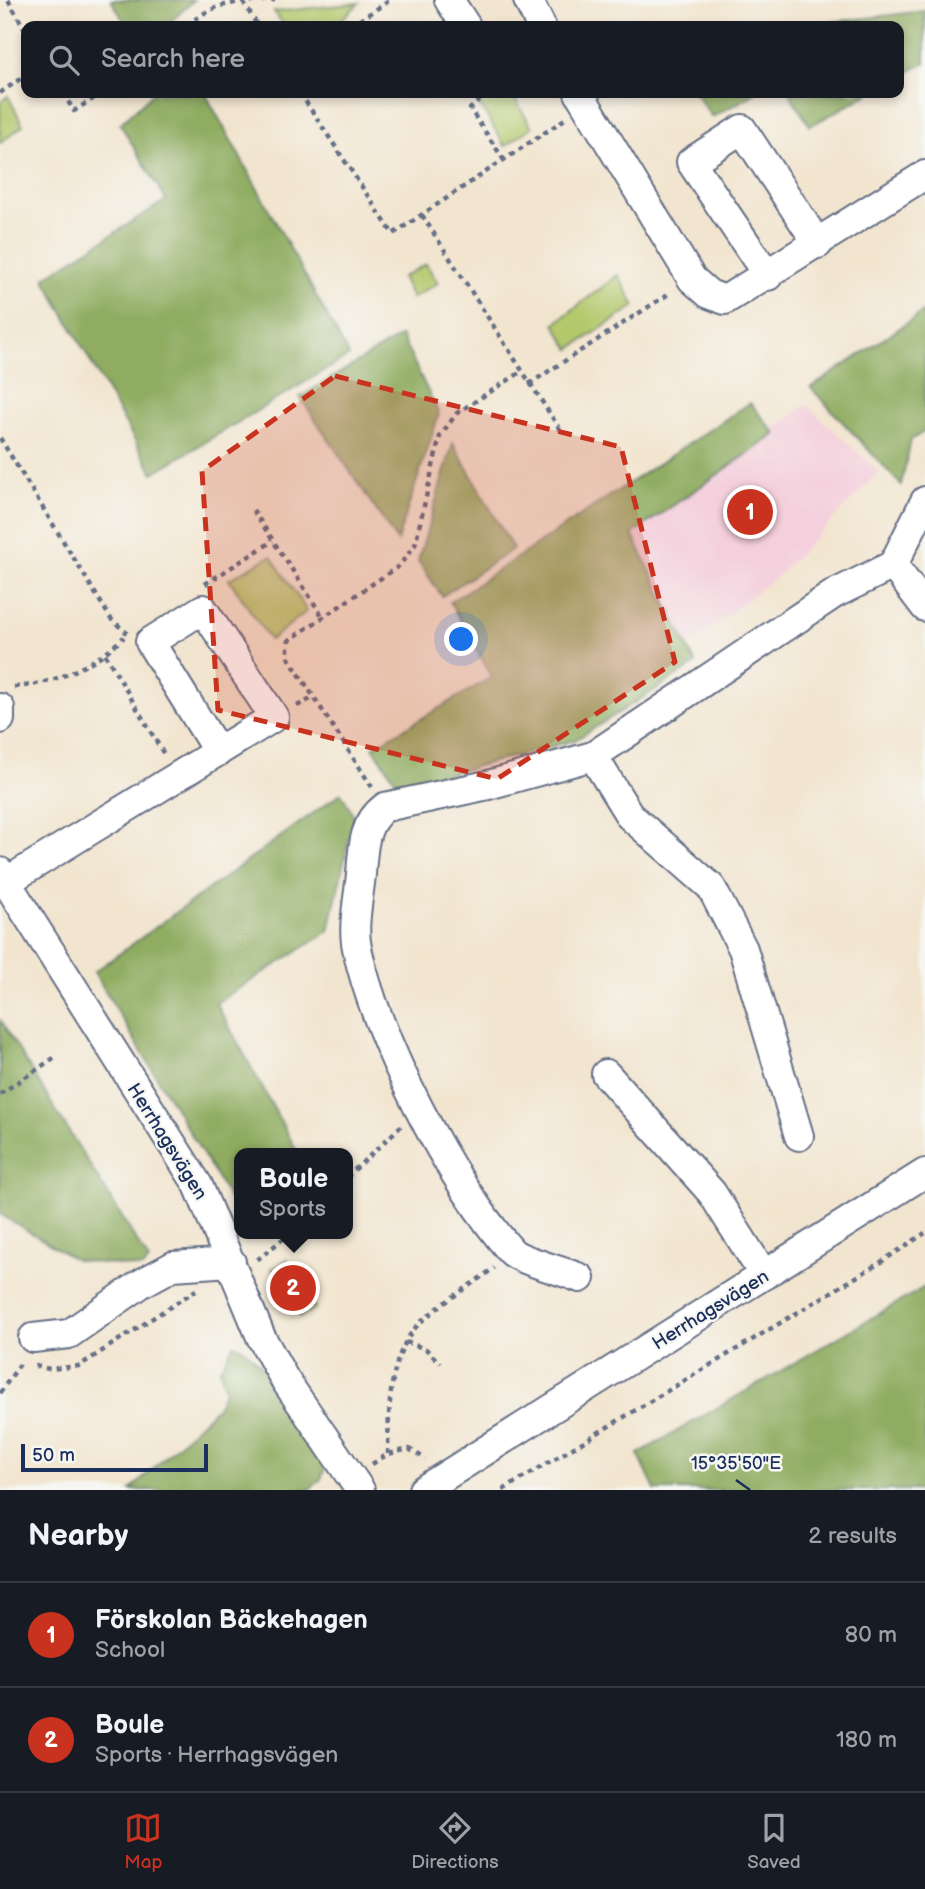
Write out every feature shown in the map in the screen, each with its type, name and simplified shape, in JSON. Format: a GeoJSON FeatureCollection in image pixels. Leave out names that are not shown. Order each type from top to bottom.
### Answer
{"type":"FeatureCollection","features":[{"type":"Feature","properties":{"kind":"street"},"geometry":{"type":"LineString","coordinates":[[449,0],[463,21]]}},
{"type":"Feature","properties":{"kind":"street"},"geometry":{"type":"LineString","coordinates":[[528,0],[538,21]]}},
{"type":"Feature","properties":{"kind":"street"},"geometry":{"type":"LineString","coordinates":[[582,99],[692,279],[709,294],[725,300],[768,276],[925,175]]}},
{"type":"Feature","properties":{"kind":"street"},"geometry":{"type":"LineString","coordinates":[[768,276],[691,162],[741,129],[818,244]]}},
{"type":"Feature","properties":{"kind":"street"},"geometry":{"type":"LineString","coordinates":[[580,1278],[513,1254],[468,1193],[421,1110],[371,999],[356,945],[364,840],[373,816],[385,807],[488,785],[593,756],[834,594],[893,565],[925,500]]}},
{"type":"Feature","properties":{"kind":"street"},"geometry":{"type":"LineString","coordinates":[[893,565],[925,607]]}},
{"type":"Feature","properties":{"kind":"street"},"geometry":{"type":"LineString","coordinates":[[3,877],[178,777],[218,752],[274,717],[204,609],[150,642],[218,752]]}},
{"type":"Feature","properties":{"kind":"street"},"geometry":{"type":"LineString","coordinates":[[0,719],[5,697]]}},
{"type":"Feature","properties":{"kind":"street"},"geometry":{"type":"LineString","coordinates":[[593,756],[630,816],[711,887],[743,949],[799,1136]]}},
{"type":"Feature","properties":{"kind":"street","name":"Herrhagsvägen"},"geometry":{"type":"LineString","coordinates":[[3,877],[198,1185],[261,1337],[285,1380],[356,1484]]}},
{"type":"Feature","properties":{"kind":"street"},"geometry":{"type":"LineString","coordinates":[[606,1074],[712,1193],[764,1275]]}},
{"type":"Feature","properties":{"kind":"street","name":"Herrhagsvägen"},"geometry":{"type":"LineString","coordinates":[[431,1485],[925,1173]]}},
{"type":"Feature","properties":{"kind":"street"},"geometry":{"type":"LineString","coordinates":[[27,1351],[69,1334],[142,1283],[173,1266],[231,1262]]}},
{"type":"Feature","properties":{"kind":"path"},"geometry":{"type":"LineString","coordinates":[[8,0],[21,22]]}},
{"type":"Feature","properties":{"kind":"path"},"geometry":{"type":"LineString","coordinates":[[192,21],[202,12],[243,2],[275,0]]}},
{"type":"Feature","properties":{"kind":"path"},"geometry":{"type":"LineString","coordinates":[[358,21],[390,0]]}},
{"type":"Feature","properties":{"kind":"path"},"geometry":{"type":"LineString","coordinates":[[243,2],[255,21]]}},
{"type":"Feature","properties":{"kind":"path"},"geometry":{"type":"LineString","coordinates":[[0,93],[21,78]]}},
{"type":"Feature","properties":{"kind":"path"},"geometry":{"type":"LineString","coordinates":[[66,98],[74,111],[94,98]]}},
{"type":"Feature","properties":{"kind":"path"},"geometry":{"type":"LineString","coordinates":[[303,98],[393,234],[504,160],[582,99]]}},
{"type":"Feature","properties":{"kind":"path"},"geometry":{"type":"LineString","coordinates":[[482,98],[470,109],[504,160]]}},
{"type":"Feature","properties":{"kind":"path"},"geometry":{"type":"LineString","coordinates":[[422,215],[561,431]]}},
{"type":"Feature","properties":{"kind":"path"},"geometry":{"type":"LineString","coordinates":[[529,384],[692,279]]}},
{"type":"Feature","properties":{"kind":"path"},"geometry":{"type":"LineString","coordinates":[[385,807],[288,657],[288,641],[399,566],[415,545],[440,436],[457,413],[521,372]]}},
{"type":"Feature","properties":{"kind":"path"},"geometry":{"type":"LineString","coordinates":[[0,438],[111,619],[127,634]]}},
{"type":"Feature","properties":{"kind":"path"},"geometry":{"type":"LineString","coordinates":[[253,510],[323,617]]}},
{"type":"Feature","properties":{"kind":"path"},"geometry":{"type":"LineString","coordinates":[[194,591],[273,541]]}},
{"type":"Feature","properties":{"kind":"path"},"geometry":{"type":"LineString","coordinates":[[5,697],[70,674],[105,654],[139,627]]}},
{"type":"Feature","properties":{"kind":"path"},"geometry":{"type":"LineString","coordinates":[[105,654],[178,777]]}},
{"type":"Feature","properties":{"kind":"path"},"geometry":{"type":"LineString","coordinates":[[0,1094],[57,1056]]}},
{"type":"Feature","properties":{"kind":"path"},"geometry":{"type":"LineString","coordinates":[[353,1172],[421,1110]]}},
{"type":"Feature","properties":{"kind":"path"},"geometry":{"type":"LineString","coordinates":[[503,1490],[855,1279],[925,1233]]}},
{"type":"Feature","properties":{"kind":"path"},"geometry":{"type":"LineString","coordinates":[[231,1262],[256,1261],[283,1239]]}},
{"type":"Feature","properties":{"kind":"path"},"geometry":{"type":"LineString","coordinates":[[388,1454],[389,1415],[396,1364],[406,1342],[422,1321],[513,1254]]}},
{"type":"Feature","properties":{"kind":"path"},"geometry":{"type":"LineString","coordinates":[[0,1393],[27,1351],[50,1369],[79,1366],[200,1287]]}},
{"type":"Feature","properties":{"kind":"path"},"geometry":{"type":"LineString","coordinates":[[406,1342],[426,1349],[440,1363]]}},
{"type":"Feature","properties":{"kind":"path"},"geometry":{"type":"LineString","coordinates":[[356,1484],[388,1454],[414,1450],[430,1465],[431,1485]]}},
{"type":"Feature","properties":{"kind":"highlighted area"},"geometry":{"type":"Polygon","coordinates":[[[335,376],[621,447],[675,662],[497,779],[218,710],[202,471],[335,376]]]}},
{"type":"Feature","properties":{"kind":"shaded area"},"geometry":{"type":"Polygon","coordinates":[[[806,405],[879,472],[782,572],[665,664],[605,551],[806,405]]]}},
{"type":"Feature","properties":{"kind":"green space"},"geometry":{"type":"Polygon","coordinates":[[[111,0],[194,0],[171,21],[124,21],[111,0]]]}},
{"type":"Feature","properties":{"kind":"green space"},"geometry":{"type":"Polygon","coordinates":[[[359,3],[340,21],[281,21],[274,12],[359,3]]]}},
{"type":"Feature","properties":{"kind":"green space"},"geometry":{"type":"Polygon","coordinates":[[[925,11],[925,63],[904,74],[904,21],[841,21],[925,11]]]}},
{"type":"Feature","properties":{"kind":"green space"},"geometry":{"type":"Polygon","coordinates":[[[8,96],[23,125],[0,143],[0,102],[8,96]]]}},
{"type":"Feature","properties":{"kind":"green space"},"geometry":{"type":"Polygon","coordinates":[[[148,98],[208,98],[349,356],[153,473],[44,278],[166,200],[120,124],[148,98]]]}},
{"type":"Feature","properties":{"kind":"green space"},"geometry":{"type":"Polygon","coordinates":[[[486,98],[514,98],[532,127],[505,146],[479,103],[486,98]]]}},
{"type":"Feature","properties":{"kind":"green space"},"geometry":{"type":"Polygon","coordinates":[[[699,98],[747,98],[712,117],[699,98]]]}},
{"type":"Feature","properties":{"kind":"green space"},"geometry":{"type":"Polygon","coordinates":[[[792,98],[861,98],[810,126],[792,98]]]}},
{"type":"Feature","properties":{"kind":"green space"},"geometry":{"type":"Polygon","coordinates":[[[426,264],[438,283],[412,298],[402,277],[426,264]]]}},
{"type":"Feature","properties":{"kind":"green space"},"geometry":{"type":"Polygon","coordinates":[[[618,275],[635,306],[570,349],[554,324],[618,275]]]}},
{"type":"Feature","properties":{"kind":"green space"},"geometry":{"type":"Polygon","coordinates":[[[925,311],[925,431],[911,440],[901,485],[811,388],[925,311]]]}},
{"type":"Feature","properties":{"kind":"green space"},"geometry":{"type":"Polygon","coordinates":[[[401,336],[439,414],[397,541],[300,397],[401,336]]]}},
{"type":"Feature","properties":{"kind":"green space"},"geometry":{"type":"Polygon","coordinates":[[[750,403],[776,434],[632,534],[696,664],[575,740],[400,787],[373,747],[492,677],[450,602],[750,403]]]}},
{"type":"Feature","properties":{"kind":"green space"},"geometry":{"type":"Polygon","coordinates":[[[453,443],[513,549],[442,596],[418,561],[453,443]]]}},
{"type":"Feature","properties":{"kind":"green space"},"geometry":{"type":"Polygon","coordinates":[[[271,556],[307,611],[270,640],[229,579],[271,556]]]}},
{"type":"Feature","properties":{"kind":"green space"},"geometry":{"type":"Polygon","coordinates":[[[341,793],[354,816],[329,931],[216,1003],[295,1148],[234,1148],[234,1206],[94,972],[341,793]]]}},
{"type":"Feature","properties":{"kind":"green space"},"geometry":{"type":"Polygon","coordinates":[[[0,1020],[149,1261],[143,1268],[76,1260],[0,1214],[0,1020]]]}},
{"type":"Feature","properties":{"kind":"green space"},"geometry":{"type":"Polygon","coordinates":[[[287,1260],[315,1308],[300,1317],[272,1269],[287,1260]]]}},
{"type":"Feature","properties":{"kind":"green space"},"geometry":{"type":"Polygon","coordinates":[[[925,1287],[925,1490],[655,1490],[638,1454],[925,1287]]]}},
{"type":"Feature","properties":{"kind":"green space"},"geometry":{"type":"Polygon","coordinates":[[[234,1344],[259,1363],[297,1415],[327,1463],[321,1479],[309,1490],[131,1490],[217,1407],[225,1390],[220,1369],[234,1344]]]}},
{"type":"Feature","properties":{"kind":"place","name":"Förskolan Bäckehagen"},"geometry":{"type":"Point","coordinates":[750,512]}},
{"type":"Feature","properties":{"kind":"place","name":"Boule"},"geometry":{"type":"Point","coordinates":[293,1288]}}]}
